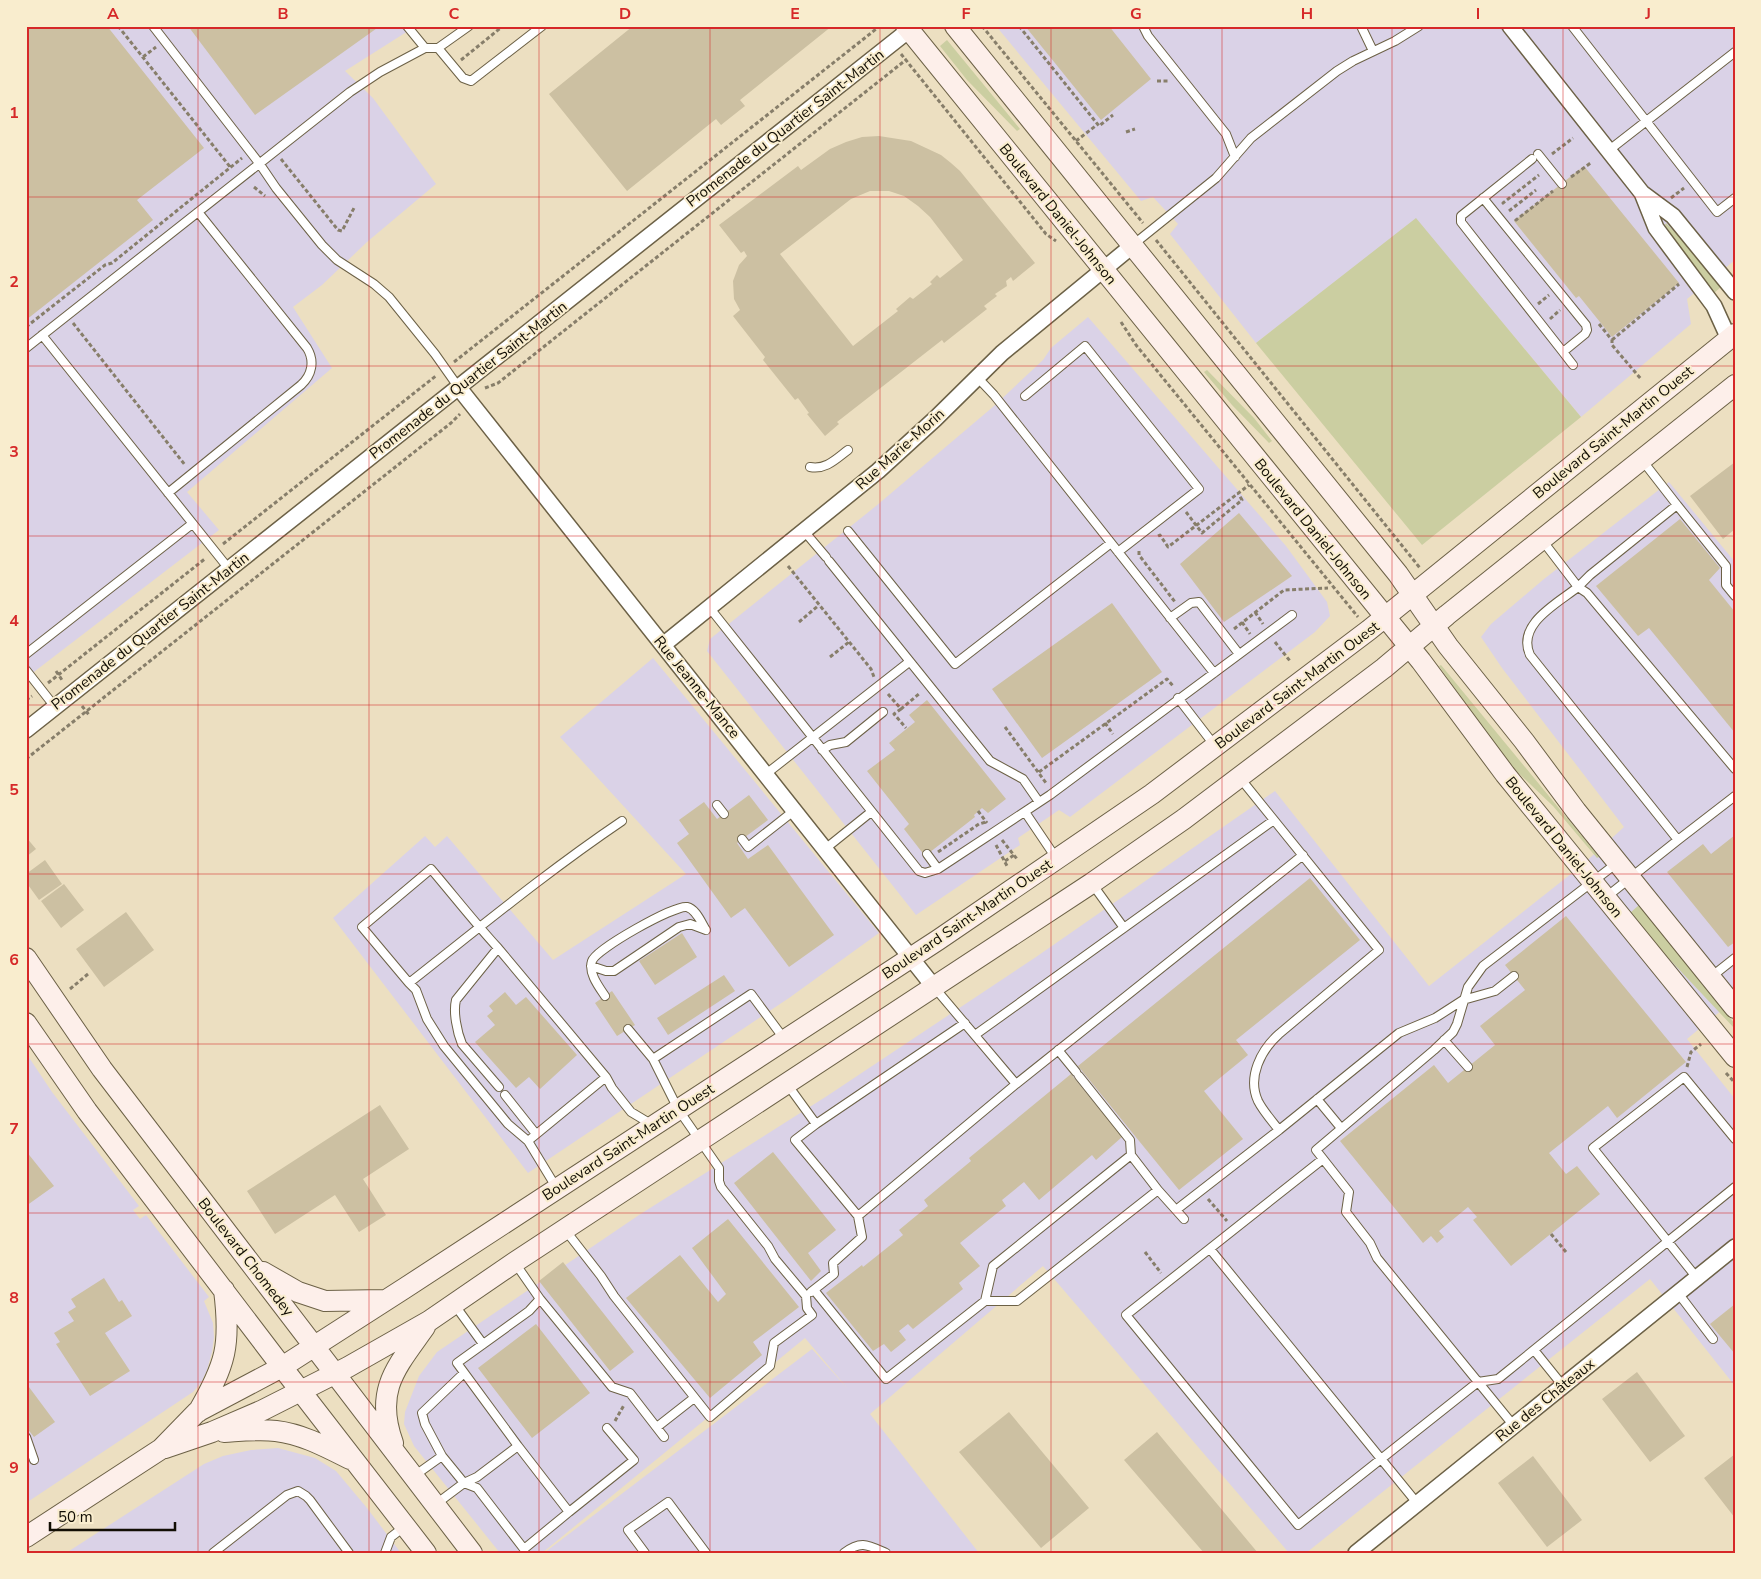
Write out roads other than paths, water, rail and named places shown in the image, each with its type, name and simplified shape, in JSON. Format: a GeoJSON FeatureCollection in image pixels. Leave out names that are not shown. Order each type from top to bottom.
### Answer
{"type":"FeatureCollection","features":[{"type":"Feature","properties":{"kind":"main road","name":"Boulevard Daniel-Johnson"},"geometry":{"type":"LineString","coordinates":[[955,26],[1398,574],[1434,626],[1617,863],[1735,1008]]}},
{"type":"Feature","properties":{"kind":"main road","name":"Boulevard Daniel-Johnson"},"geometry":{"type":"LineString","coordinates":[[908,28],[1424,665],[1505,774],[1735,1057]]}},
{"type":"Feature","properties":{"kind":"main road","name":"Boulevard Saint-Martin Ouest"},"geometry":{"type":"LineString","coordinates":[[26,1537],[161,1449],[197,1412],[282,1367],[386,1300],[911,957],[1152,794],[1384,618],[1732,337]]}},
{"type":"Feature","properties":{"kind":"main road","name":"Boulevard Saint-Martin Ouest"},"geometry":{"type":"LineString","coordinates":[[161,1449],[212,1432],[263,1410],[334,1374],[429,1321],[515,1262],[1092,883],[1165,833],[1409,647],[1735,385]]}},
{"type":"Feature","properties":{"kind":"main road","name":"Boulevard Chomedey"},"geometry":{"type":"LineString","coordinates":[[26,958],[88,1050],[472,1553]]}},
{"type":"Feature","properties":{"kind":"main road"},"geometry":{"type":"LineString","coordinates":[[26,1023],[83,1104],[282,1367],[426,1553]]}},
{"type":"Feature","properties":{"kind":"main road"},"geometry":{"type":"LineString","coordinates":[[254,1268],[298,1292],[316,1298],[341,1302],[386,1300]]}},
{"type":"Feature","properties":{"kind":"main road"},"geometry":{"type":"LineString","coordinates":[[197,1412],[214,1382],[225,1354],[227,1325],[223,1288]]}},
{"type":"Feature","properties":{"kind":"main road"},"geometry":{"type":"LineString","coordinates":[[398,1457],[387,1426],[385,1408],[387,1390],[399,1364],[429,1321]]}},
{"type":"Feature","properties":{"kind":"main road"},"geometry":{"type":"LineString","coordinates":[[212,1432],[262,1430],[286,1432],[310,1440],[354,1461]]}},
{"type":"Feature","properties":{"kind":"street"},"geometry":{"type":"LineString","coordinates":[[1510,26],[1642,193],[1673,216],[1735,292]]}},
{"type":"Feature","properties":{"kind":"street","name":"Promenade du Quartier Saint-Martin"},"geometry":{"type":"LineString","coordinates":[[26,730],[908,28]]}},
{"type":"Feature","properties":{"kind":"street"},"geometry":{"type":"LineString","coordinates":[[1642,193],[1656,228],[1716,310],[1732,337]]}},
{"type":"Feature","properties":{"kind":"street","name":"Rue Marie-Morin"},"geometry":{"type":"LineString","coordinates":[[663,645],[890,461],[1013,343],[1132,246]]}},
{"type":"Feature","properties":{"kind":"street","name":"Rue Jeanne-Mance"},"geometry":{"type":"LineString","coordinates":[[458,388],[934,987]]}},
{"type":"Feature","properties":{"kind":"street","name":"Rue des Châteaux"},"geometry":{"type":"LineString","coordinates":[[1356,1553],[1735,1247]]}},
{"type":"Feature","properties":{"kind":"lane"},"geometry":{"type":"LineString","coordinates":[[152,26],[326,250],[389,297],[435,354],[458,388]]}},
{"type":"Feature","properties":{"kind":"lane"},"geometry":{"type":"LineString","coordinates":[[407,26],[424,48]]}},
{"type":"Feature","properties":{"kind":"lane"},"geometry":{"type":"LineString","coordinates":[[26,348],[362,83],[424,48],[438,48],[469,26]]}},
{"type":"Feature","properties":{"kind":"lane"},"geometry":{"type":"LineString","coordinates":[[438,48],[463,78],[471,81],[542,26]]}},
{"type":"Feature","properties":{"kind":"lane"},"geometry":{"type":"LineString","coordinates":[[1143,26],[1148,36],[1226,134],[1234,157]]}},
{"type":"Feature","properties":{"kind":"lane"},"geometry":{"type":"LineString","coordinates":[[1361,26],[1373,51]]}},
{"type":"Feature","properties":{"kind":"lane"},"geometry":{"type":"LineString","coordinates":[[1132,246],[1216,178],[1251,138],[1337,71],[1354,60],[1395,41],[1419,26]]}},
{"type":"Feature","properties":{"kind":"lane"},"geometry":{"type":"LineString","coordinates":[[1572,26],[1717,212],[1735,198]]}},
{"type":"Feature","properties":{"kind":"lane"},"geometry":{"type":"LineString","coordinates":[[1608,151],[1735,52]]}},
{"type":"Feature","properties":{"kind":"lane"},"geometry":{"type":"LineString","coordinates":[[1562,184],[1535,156],[1461,216],[1461,222],[1573,365]]}},
{"type":"Feature","properties":{"kind":"lane"},"geometry":{"type":"LineString","coordinates":[[1483,198],[1584,323],[1587,330],[1585,334],[1563,352]]}},
{"type":"Feature","properties":{"kind":"lane"},"geometry":{"type":"LineString","coordinates":[[168,493],[301,386],[308,377],[311,368],[311,356],[306,348],[198,212]]}},
{"type":"Feature","properties":{"kind":"lane"},"geometry":{"type":"LineString","coordinates":[[42,335],[229,569]]}},
{"type":"Feature","properties":{"kind":"lane"},"geometry":{"type":"LineString","coordinates":[[1025,396],[1085,346],[1199,488],[1118,552]]}},
{"type":"Feature","properties":{"kind":"lane"},"geometry":{"type":"LineString","coordinates":[[977,377],[994,395],[1214,673]]}},
{"type":"Feature","properties":{"kind":"lane"},"geometry":{"type":"LineString","coordinates":[[810,467],[824,467],[848,450]]}},
{"type":"Feature","properties":{"kind":"lane"},"geometry":{"type":"LineString","coordinates":[[1642,460],[1726,566],[1726,585],[1735,596]]}},
{"type":"Feature","properties":{"kind":"lane"},"geometry":{"type":"LineString","coordinates":[[1677,506],[1590,574],[1578,587],[1534,624],[1527,638],[1527,649],[1535,662],[1678,840]]}},
{"type":"Feature","properties":{"kind":"lane"},"geometry":{"type":"LineString","coordinates":[[26,654],[192,524]]}},
{"type":"Feature","properties":{"kind":"lane"},"geometry":{"type":"LineString","coordinates":[[804,530],[990,761],[1023,779],[1039,802]]}},
{"type":"Feature","properties":{"kind":"lane"},"geometry":{"type":"LineString","coordinates":[[848,531],[955,664],[1111,543]]}},
{"type":"Feature","properties":{"kind":"lane"},"geometry":{"type":"LineString","coordinates":[[1140,535],[1147,544]]}},
{"type":"Feature","properties":{"kind":"lane"},"geometry":{"type":"LineString","coordinates":[[1542,540],[1578,587],[1587,593],[1735,769]]}},
{"type":"Feature","properties":{"kind":"lane"},"geometry":{"type":"LineString","coordinates":[[1170,618],[1190,603],[1199,602],[1239,654]]}},
{"type":"Feature","properties":{"kind":"lane"},"geometry":{"type":"LineString","coordinates":[[709,607],[919,871],[925,873],[938,869],[1025,812],[1292,615]]}},
{"type":"Feature","properties":{"kind":"lane"},"geometry":{"type":"LineString","coordinates":[[766,774],[909,662]]}},
{"type":"Feature","properties":{"kind":"lane"},"geometry":{"type":"LineString","coordinates":[[26,670],[55,707]]}},
{"type":"Feature","properties":{"kind":"lane"},"geometry":{"type":"LineString","coordinates":[[1178,698],[1215,747]]}},
{"type":"Feature","properties":{"kind":"lane"},"geometry":{"type":"LineString","coordinates":[[822,750],[834,744],[846,742],[883,712]]}},
{"type":"Feature","properties":{"kind":"lane"},"geometry":{"type":"LineString","coordinates":[[1240,777],[1379,950],[1279,1034],[1266,1048],[1255,1074],[1255,1092],[1261,1105],[1279,1130]]}},
{"type":"Feature","properties":{"kind":"lane"},"geometry":{"type":"LineString","coordinates":[[1605,898],[1735,796]]}},
{"type":"Feature","properties":{"kind":"lane"},"geometry":{"type":"LineString","coordinates":[[717,805],[724,814]]}},
{"type":"Feature","properties":{"kind":"lane"},"geometry":{"type":"LineString","coordinates":[[742,838],[748,847],[795,810]]}},
{"type":"Feature","properties":{"kind":"lane"},"geometry":{"type":"LineString","coordinates":[[825,848],[872,812]]}},
{"type":"Feature","properties":{"kind":"lane"},"geometry":{"type":"LineString","coordinates":[[1025,812],[1057,859]]}},
{"type":"Feature","properties":{"kind":"lane"},"geometry":{"type":"LineString","coordinates":[[975,1034],[1274,820]]}},
{"type":"Feature","properties":{"kind":"lane"},"geometry":{"type":"LineString","coordinates":[[409,983],[557,866],[622,821]]}},
{"type":"Feature","properties":{"kind":"lane"},"geometry":{"type":"LineString","coordinates":[[927,854],[938,869]]}},
{"type":"Feature","properties":{"kind":"lane"},"geometry":{"type":"LineString","coordinates":[[858,1216],[1016,1084],[1303,855]]}},
{"type":"Feature","properties":{"kind":"lane"},"geometry":{"type":"LineString","coordinates":[[1514,1426],[1377,1258],[1370,1242],[1346,1212],[1349,1192],[1316,1150],[1453,1032],[1468,987],[1483,966],[1617,863]]}},
{"type":"Feature","properties":{"kind":"lane"},"geometry":{"type":"LineString","coordinates":[[556,1188],[528,1141],[508,1124],[444,1046],[427,1019],[416,990],[362,927],[431,869],[606,1077],[612,1088],[631,1112],[653,1125]]}},
{"type":"Feature","properties":{"kind":"lane"},"geometry":{"type":"LineString","coordinates":[[1092,883],[1124,928]]}},
{"type":"Feature","properties":{"kind":"lane"},"geometry":{"type":"LineString","coordinates":[[591,966],[610,972],[620,968],[679,927],[690,924],[706,930],[694,911],[689,907],[678,907],[634,929],[599,953],[592,961],[591,966],[596,980],[605,996]]}},
{"type":"Feature","properties":{"kind":"lane"},"geometry":{"type":"LineString","coordinates":[[498,948],[456,1000],[455,1010],[462,1044],[499,1088]]}},
{"type":"Feature","properties":{"kind":"lane"},"geometry":{"type":"LineString","coordinates":[[1710,978],[1735,958]]}},
{"type":"Feature","properties":{"kind":"lane"},"geometry":{"type":"LineString","coordinates":[[1176,1210],[1399,1033],[1435,1018],[1463,1000],[1494,991],[1514,976]]}},
{"type":"Feature","properties":{"kind":"lane"},"geometry":{"type":"LineString","coordinates":[[934,987],[1016,1084]]}},
{"type":"Feature","properties":{"kind":"lane"},"geometry":{"type":"LineString","coordinates":[[653,1059],[751,994],[785,1040]]}},
{"type":"Feature","properties":{"kind":"lane"},"geometry":{"type":"LineString","coordinates":[[806,1296],[834,1274],[833,1263],[862,1237],[858,1216],[795,1140],[965,1023]]}},
{"type":"Feature","properties":{"kind":"lane"},"geometry":{"type":"LineString","coordinates":[[565,1230],[614,1296],[710,1417],[770,1366],[774,1343],[812,1315],[806,1308],[806,1296],[775,1259],[768,1246],[722,1187],[719,1181],[718,1168],[678,1109],[653,1059],[628,1029]]}},
{"type":"Feature","properties":{"kind":"lane"},"geometry":{"type":"LineString","coordinates":[[1444,1040],[1468,1067]]}},
{"type":"Feature","properties":{"kind":"lane"},"geometry":{"type":"LineString","coordinates":[[1058,1050],[1130,1140],[1131,1154],[1158,1190],[1184,1219]]}},
{"type":"Feature","properties":{"kind":"lane"},"geometry":{"type":"LineString","coordinates":[[528,1141],[606,1077]]}},
{"type":"Feature","properties":{"kind":"lane"},"geometry":{"type":"LineString","coordinates":[[1697,1278],[1594,1148],[1684,1077],[1735,1139]]}},
{"type":"Feature","properties":{"kind":"lane"},"geometry":{"type":"LineString","coordinates":[[787,1084],[816,1124]]}},
{"type":"Feature","properties":{"kind":"lane"},"geometry":{"type":"LineString","coordinates":[[506,1095],[536,1134]]}},
{"type":"Feature","properties":{"kind":"lane"},"geometry":{"type":"LineString","coordinates":[[1317,1099],[1341,1128]]}},
{"type":"Feature","properties":{"kind":"lane"},"geometry":{"type":"LineString","coordinates":[[985,1301],[993,1266],[1131,1154]]}},
{"type":"Feature","properties":{"kind":"lane"},"geometry":{"type":"LineString","coordinates":[[1323,1159],[1126,1315],[1298,1525],[1478,1382],[1498,1379],[1735,1187]]}},
{"type":"Feature","properties":{"kind":"lane"},"geometry":{"type":"LineString","coordinates":[[814,1290],[886,1379],[985,1301],[1017,1301],[1158,1190]]}},
{"type":"Feature","properties":{"kind":"lane"},"geometry":{"type":"LineString","coordinates":[[1210,1249],[1417,1503]]}},
{"type":"Feature","properties":{"kind":"lane"},"geometry":{"type":"LineString","coordinates":[[515,1262],[540,1298],[612,1387],[630,1394],[664,1437]]}},
{"type":"Feature","properties":{"kind":"lane"},"geometry":{"type":"LineString","coordinates":[[1678,1293],[1713,1339]]}},
{"type":"Feature","properties":{"kind":"lane"},"geometry":{"type":"LineString","coordinates":[[540,1298],[529,1311],[457,1362],[518,1446],[570,1512]]}},
{"type":"Feature","properties":{"kind":"lane"},"geometry":{"type":"LineString","coordinates":[[454,1304],[483,1344]]}},
{"type":"Feature","properties":{"kind":"lane"},"geometry":{"type":"LineString","coordinates":[[1534,1350],[1563,1386]]}},
{"type":"Feature","properties":{"kind":"lane"},"geometry":{"type":"LineString","coordinates":[[464,1373],[422,1413],[422,1417],[442,1456],[464,1483],[476,1488],[524,1549],[634,1460],[607,1428]]}},
{"type":"Feature","properties":{"kind":"lane"},"geometry":{"type":"LineString","coordinates":[[657,1427],[694,1398]]}},
{"type":"Feature","properties":{"kind":"lane"},"geometry":{"type":"LineString","coordinates":[[26,1437],[34,1460]]}},
{"type":"Feature","properties":{"kind":"lane"},"geometry":{"type":"LineString","coordinates":[[435,1505],[464,1483],[477,1477],[518,1446]]}},
{"type":"Feature","properties":{"kind":"lane"},"geometry":{"type":"LineString","coordinates":[[413,1476],[442,1456]]}},
{"type":"Feature","properties":{"kind":"lane"},"geometry":{"type":"LineString","coordinates":[[213,1553],[287,1494],[298,1492],[310,1500],[349,1553]]}},
{"type":"Feature","properties":{"kind":"lane"},"geometry":{"type":"LineString","coordinates":[[645,1553],[628,1530],[668,1502],[706,1553]]}},
{"type":"Feature","properties":{"kind":"lane"},"geometry":{"type":"LineString","coordinates":[[385,1553],[391,1537],[405,1526]]}},
{"type":"Feature","properties":{"kind":"lane"},"geometry":{"type":"LineString","coordinates":[[844,1553],[852,1547],[861,1544],[886,1553]]}}]}
